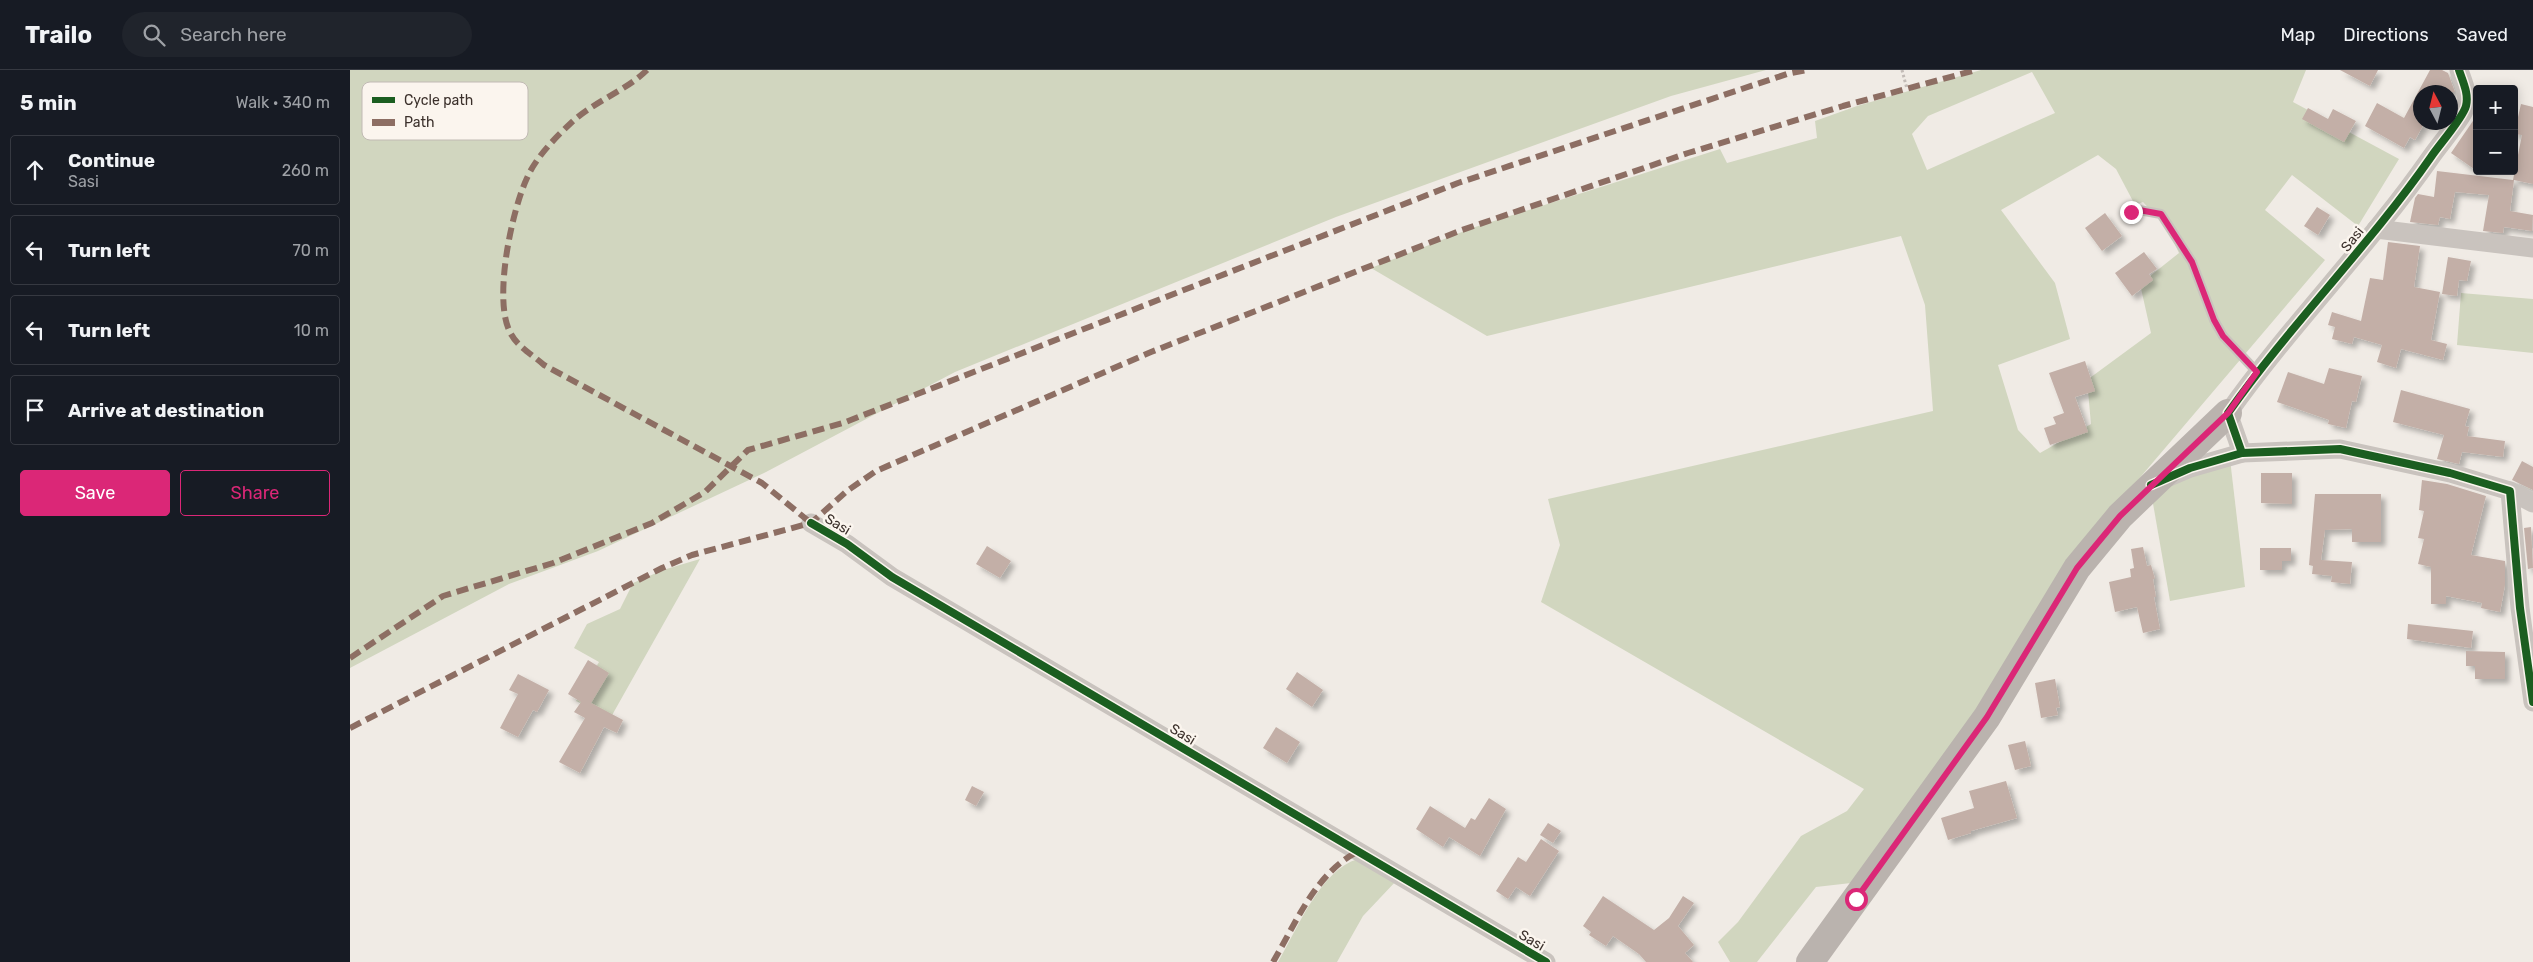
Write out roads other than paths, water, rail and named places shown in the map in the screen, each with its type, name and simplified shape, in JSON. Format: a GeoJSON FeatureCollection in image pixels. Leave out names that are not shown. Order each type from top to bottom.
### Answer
{"type":"FeatureCollection","features":[{"type":"Feature","properties":{"kind":"main road","name":"Sasi"},"geometry":{"type":"LineString","coordinates":[[1810,962],[1987,717],[2077,568],[2120,516],[2228,413]]}},
{"type":"Feature","properties":{"kind":"street","name":"Sasi"},"geometry":{"type":"LineString","coordinates":[[2228,413],[2257,372],[2376,229],[2423,169],[2466,107],[2467,90],[2458,70]]}},
{"type":"Feature","properties":{"kind":"street","name":"Sasi"},"geometry":{"type":"LineString","coordinates":[[2376,229],[2533,248]]}},
{"type":"Feature","properties":{"kind":"street"},"geometry":{"type":"LineString","coordinates":[[2228,413],[2242,453]]}},
{"type":"Feature","properties":{"kind":"street"},"geometry":{"type":"LineString","coordinates":[[2152,485],[2190,468],[2242,453],[2340,449],[2450,473],[2510,491],[2533,503]]}},
{"type":"Feature","properties":{"kind":"street"},"geometry":{"type":"LineString","coordinates":[[2510,491],[2520,608],[2533,702]]}},
{"type":"Feature","properties":{"kind":"street","name":"Sasi"},"geometry":{"type":"LineString","coordinates":[[811,523],[847,544],[892,577],[1546,962]]}},
{"type":"Feature","properties":{"kind":"lane"},"geometry":{"type":"LineString","coordinates":[[2131,212],[2139,210],[2161,214],[2192,262],[2214,320],[2223,336],[2257,372]]}}]}
